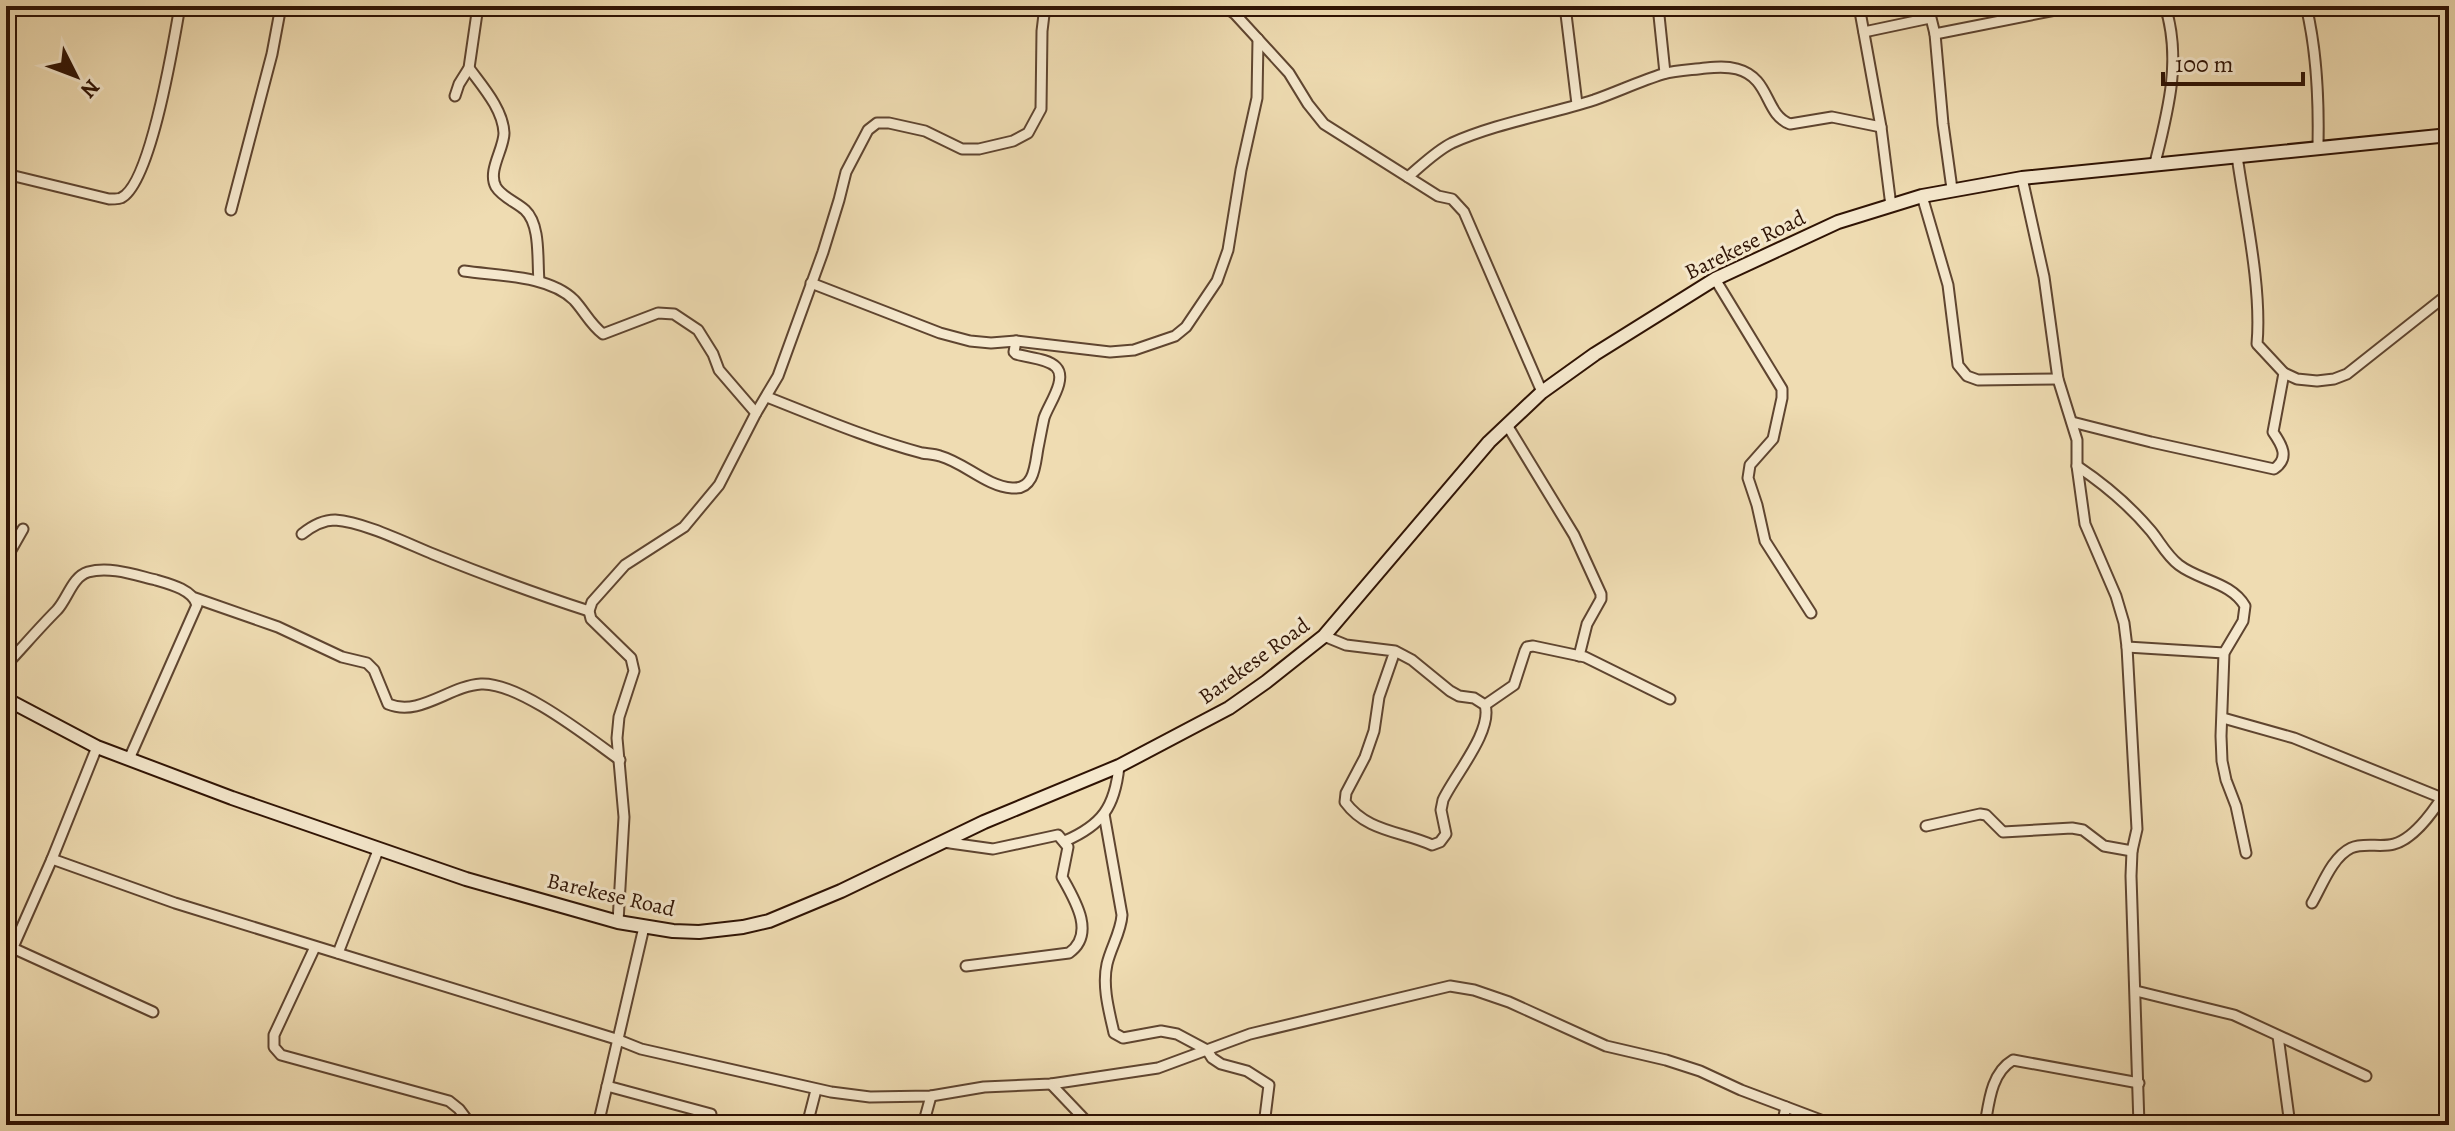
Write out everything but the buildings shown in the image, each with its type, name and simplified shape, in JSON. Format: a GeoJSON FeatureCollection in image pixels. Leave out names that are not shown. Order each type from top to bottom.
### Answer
{"type":"FeatureCollection","features":[{"type":"Feature","properties":{"kind":"main road","name":"Barekese Road"},"geometry":{"type":"LineString","coordinates":[[9,701],[97,747],[232,798],[466,879],[644,927],[699,932],[769,921],[801,909],[984,822],[1119,766],[1229,708],[1324,636],[1481,451],[1542,392],[1595,354],[1715,279],[1838,222],[1952,189],[2155,163],[2449,135]]}},
{"type":"Feature","properties":{"kind":"street"},"geometry":{"type":"LineString","coordinates":[[6,174],[109,199],[121,199],[132,188],[150,148],[173,52],[180,6]]}},
{"type":"Feature","properties":{"kind":"street"},"geometry":{"type":"LineString","coordinates":[[231,210],[272,54],[281,6]]}},
{"type":"Feature","properties":{"kind":"street"},"geometry":{"type":"LineString","coordinates":[[455,96],[469,68],[478,6]]}},
{"type":"Feature","properties":{"kind":"street"},"geometry":{"type":"LineString","coordinates":[[618,922],[624,817],[617,738],[619,717],[634,671],[631,658],[591,619],[589,611],[592,602],[625,565],[684,527],[712,494],[734,459],[778,376],[846,172],[868,130],[877,123],[889,123],[925,131],[962,149],[979,149],[1013,141],[1028,133],[1041,109],[1045,6]]}},
{"type":"Feature","properties":{"kind":"street"},"geometry":{"type":"LineString","coordinates":[[1224,6],[1289,73],[1324,124],[1438,196],[1452,199],[1464,212],[1542,392]]}},
{"type":"Feature","properties":{"kind":"street"},"geometry":{"type":"LineString","coordinates":[[1565,6],[1577,104]]}},
{"type":"Feature","properties":{"kind":"street"},"geometry":{"type":"LineString","coordinates":[[1658,6],[1665,73]]}},
{"type":"Feature","properties":{"kind":"street"},"geometry":{"type":"LineString","coordinates":[[1859,6],[1881,127],[1891,206]]}},
{"type":"Feature","properties":{"kind":"street"},"geometry":{"type":"LineString","coordinates":[[1928,6],[1935,34],[1952,189]]}},
{"type":"Feature","properties":{"kind":"street"},"geometry":{"type":"LineString","coordinates":[[1935,34],[2071,6]]}},
{"type":"Feature","properties":{"kind":"street"},"geometry":{"type":"LineString","coordinates":[[2155,163],[2166,118],[2175,54],[2165,6]]}},
{"type":"Feature","properties":{"kind":"street"},"geometry":{"type":"LineString","coordinates":[[2306,6],[2319,113],[2318,147]]}},
{"type":"Feature","properties":{"kind":"street"},"geometry":{"type":"LineString","coordinates":[[1864,32],[1930,18]]}},
{"type":"Feature","properties":{"kind":"street"},"geometry":{"type":"LineString","coordinates":[[811,283],[940,333],[970,341],[1016,341],[1110,352],[1134,350],[1175,336],[1186,327],[1217,281],[1228,250],[1257,98],[1258,39]]}},
{"type":"Feature","properties":{"kind":"street"},"geometry":{"type":"LineString","coordinates":[[1408,177],[1450,144],[1665,73],[1727,67],[1741,70],[1767,93],[1776,115],[1790,124],[1832,117],[1881,127]]}},
{"type":"Feature","properties":{"kind":"street"},"geometry":{"type":"LineString","coordinates":[[469,68],[494,102],[503,127],[504,137],[498,154],[494,185],[526,211],[533,221],[539,281]]}},
{"type":"Feature","properties":{"kind":"street"},"geometry":{"type":"LineString","coordinates":[[2237,156],[2254,280],[2257,344],[2284,373],[2297,379],[2317,381],[2347,374],[2449,296]]}},
{"type":"Feature","properties":{"kind":"street"},"geometry":{"type":"LineString","coordinates":[[2022,178],[2044,277],[2058,379],[2077,440],[2077,466],[2085,524],[2116,596],[2127,647],[2137,829],[2131,876],[2139,1125]]}},
{"type":"Feature","properties":{"kind":"street"},"geometry":{"type":"LineString","coordinates":[[1922,196],[1948,285],[1958,365],[1967,376],[1978,380],[2058,379]]}},
{"type":"Feature","properties":{"kind":"street"},"geometry":{"type":"LineString","coordinates":[[464,271],[539,281],[552,286],[573,299],[591,325],[603,334],[658,313],[674,314],[698,330],[726,380],[756,413]]}},
{"type":"Feature","properties":{"kind":"street"},"geometry":{"type":"LineString","coordinates":[[1715,279],[1782,389],[1773,439],[1750,465],[1748,478],[1765,541],[1811,613]]}},
{"type":"Feature","properties":{"kind":"street"},"geometry":{"type":"LineString","coordinates":[[767,397],[874,438],[941,456],[991,481],[1018,488],[1027,485],[1033,477],[1044,418],[1060,374],[1049,362],[1016,354],[1016,341]]}},
{"type":"Feature","properties":{"kind":"street"},"geometry":{"type":"LineString","coordinates":[[2072,422],[2274,469],[2282,461],[2284,453],[2273,432],[2284,373]]}},
{"type":"Feature","properties":{"kind":"street"},"geometry":{"type":"LineString","coordinates":[[1507,425],[1574,535],[1601,594],[1587,624],[1579,656]]}},
{"type":"Feature","properties":{"kind":"street"},"geometry":{"type":"LineString","coordinates":[[2077,466],[2102,483],[2151,531],[2177,564],[2234,592],[2245,606],[2246,613],[2238,631],[2224,653],[2222,761],[2246,853]]}},
{"type":"Feature","properties":{"kind":"street"},"geometry":{"type":"LineString","coordinates":[[302,534],[324,521],[350,523],[521,590],[589,611]]}},
{"type":"Feature","properties":{"kind":"street"},"geometry":{"type":"LineString","coordinates":[[6,559],[23,529]]}},
{"type":"Feature","properties":{"kind":"street"},"geometry":{"type":"LineString","coordinates":[[6,665],[62,603],[79,576],[90,571],[115,570],[163,582],[195,598],[278,627],[342,657],[367,663],[374,670],[388,704],[400,709],[419,705],[466,686],[497,685],[522,694],[620,760]]}},
{"type":"Feature","properties":{"kind":"street"},"geometry":{"type":"LineString","coordinates":[[129,759],[177,655],[197,605],[195,598]]}},
{"type":"Feature","properties":{"kind":"street"},"geometry":{"type":"LineString","coordinates":[[1324,636],[1346,645],[1395,651],[1412,660],[1450,691],[1474,698],[1485,705],[1488,714],[1483,730],[1443,800],[1441,810],[1446,834],[1440,842],[1432,845],[1377,828],[1345,802],[1346,793],[1365,757],[1374,731],[1379,697],[1395,651]]}},
{"type":"Feature","properties":{"kind":"street"},"geometry":{"type":"LineString","coordinates":[[1485,705],[1514,685],[1527,647],[1579,656],[1599,663],[1670,699]]}},
{"type":"Feature","properties":{"kind":"street"},"geometry":{"type":"LineString","coordinates":[[2127,647],[2224,653]]}},
{"type":"Feature","properties":{"kind":"street"},"geometry":{"type":"LineString","coordinates":[[6,722],[9,701]]}},
{"type":"Feature","properties":{"kind":"street"},"geometry":{"type":"LineString","coordinates":[[2223,718],[2294,738],[2442,798]]}},
{"type":"Feature","properties":{"kind":"street"},"geometry":{"type":"LineString","coordinates":[[6,963],[9,947],[52,859],[97,747]]}},
{"type":"Feature","properties":{"kind":"street"},"geometry":{"type":"LineString","coordinates":[[1065,841],[1098,823],[1117,787],[1119,766]]}},
{"type":"Feature","properties":{"kind":"street"},"geometry":{"type":"LineString","coordinates":[[2312,903],[2336,861],[2351,849],[2394,844],[2405,839],[2449,786]]}},
{"type":"Feature","properties":{"kind":"street"},"geometry":{"type":"LineString","coordinates":[[1104,814],[1122,915],[1122,924],[1107,966],[1106,990],[1114,1033],[1123,1038],[1161,1031],[1177,1034],[1207,1050],[1221,1064],[1247,1071],[1269,1085],[1264,1125]]}},
{"type":"Feature","properties":{"kind":"street"},"geometry":{"type":"LineString","coordinates":[[1926,826],[1980,814],[1986,815],[2003,832],[2072,828],[2083,830],[2104,846],[2132,851]]}},
{"type":"Feature","properties":{"kind":"street"},"geometry":{"type":"LineString","coordinates":[[943,842],[993,849],[1058,835],[1068,847],[1062,877],[1076,901],[1082,921],[1082,940],[1069,953],[966,966]]}},
{"type":"Feature","properties":{"kind":"street"},"geometry":{"type":"LineString","coordinates":[[338,953],[379,848]]}},
{"type":"Feature","properties":{"kind":"street"},"geometry":{"type":"LineString","coordinates":[[52,859],[139,892],[669,1057],[816,1090],[870,1097],[931,1096],[984,1087],[1051,1084],[1158,1068],[1250,1034],[1450,986],[1474,990],[1509,1002],[1606,1046],[1700,1071],[1834,1125]]}},
{"type":"Feature","properties":{"kind":"street"},"geometry":{"type":"LineString","coordinates":[[598,1125],[644,927]]}},
{"type":"Feature","properties":{"kind":"street"},"geometry":{"type":"LineString","coordinates":[[9,947],[153,1012]]}},
{"type":"Feature","properties":{"kind":"street"},"geometry":{"type":"LineString","coordinates":[[315,947],[274,1035],[274,1047],[281,1055],[449,1101],[471,1125]]}},
{"type":"Feature","properties":{"kind":"street"},"geometry":{"type":"LineString","coordinates":[[2136,991],[2234,1015],[2366,1076]]}},
{"type":"Feature","properties":{"kind":"street"},"geometry":{"type":"LineString","coordinates":[[2278,1036],[2290,1125]]}},
{"type":"Feature","properties":{"kind":"street"},"geometry":{"type":"LineString","coordinates":[[1985,1125],[1989,1097],[1997,1077],[2013,1060],[2139,1083]]}},
{"type":"Feature","properties":{"kind":"street"},"geometry":{"type":"LineString","coordinates":[[1051,1084],[1090,1125]]}},
{"type":"Feature","properties":{"kind":"street"},"geometry":{"type":"LineString","coordinates":[[607,1086],[711,1114]]}},
{"type":"Feature","properties":{"kind":"street"},"geometry":{"type":"LineString","coordinates":[[807,1125],[816,1090]]}},
{"type":"Feature","properties":{"kind":"street"},"geometry":{"type":"LineString","coordinates":[[923,1125],[931,1096]]}},
{"type":"Feature","properties":{"kind":"street"},"geometry":{"type":"LineString","coordinates":[[1782,1125],[1786,1107]]}}]}
